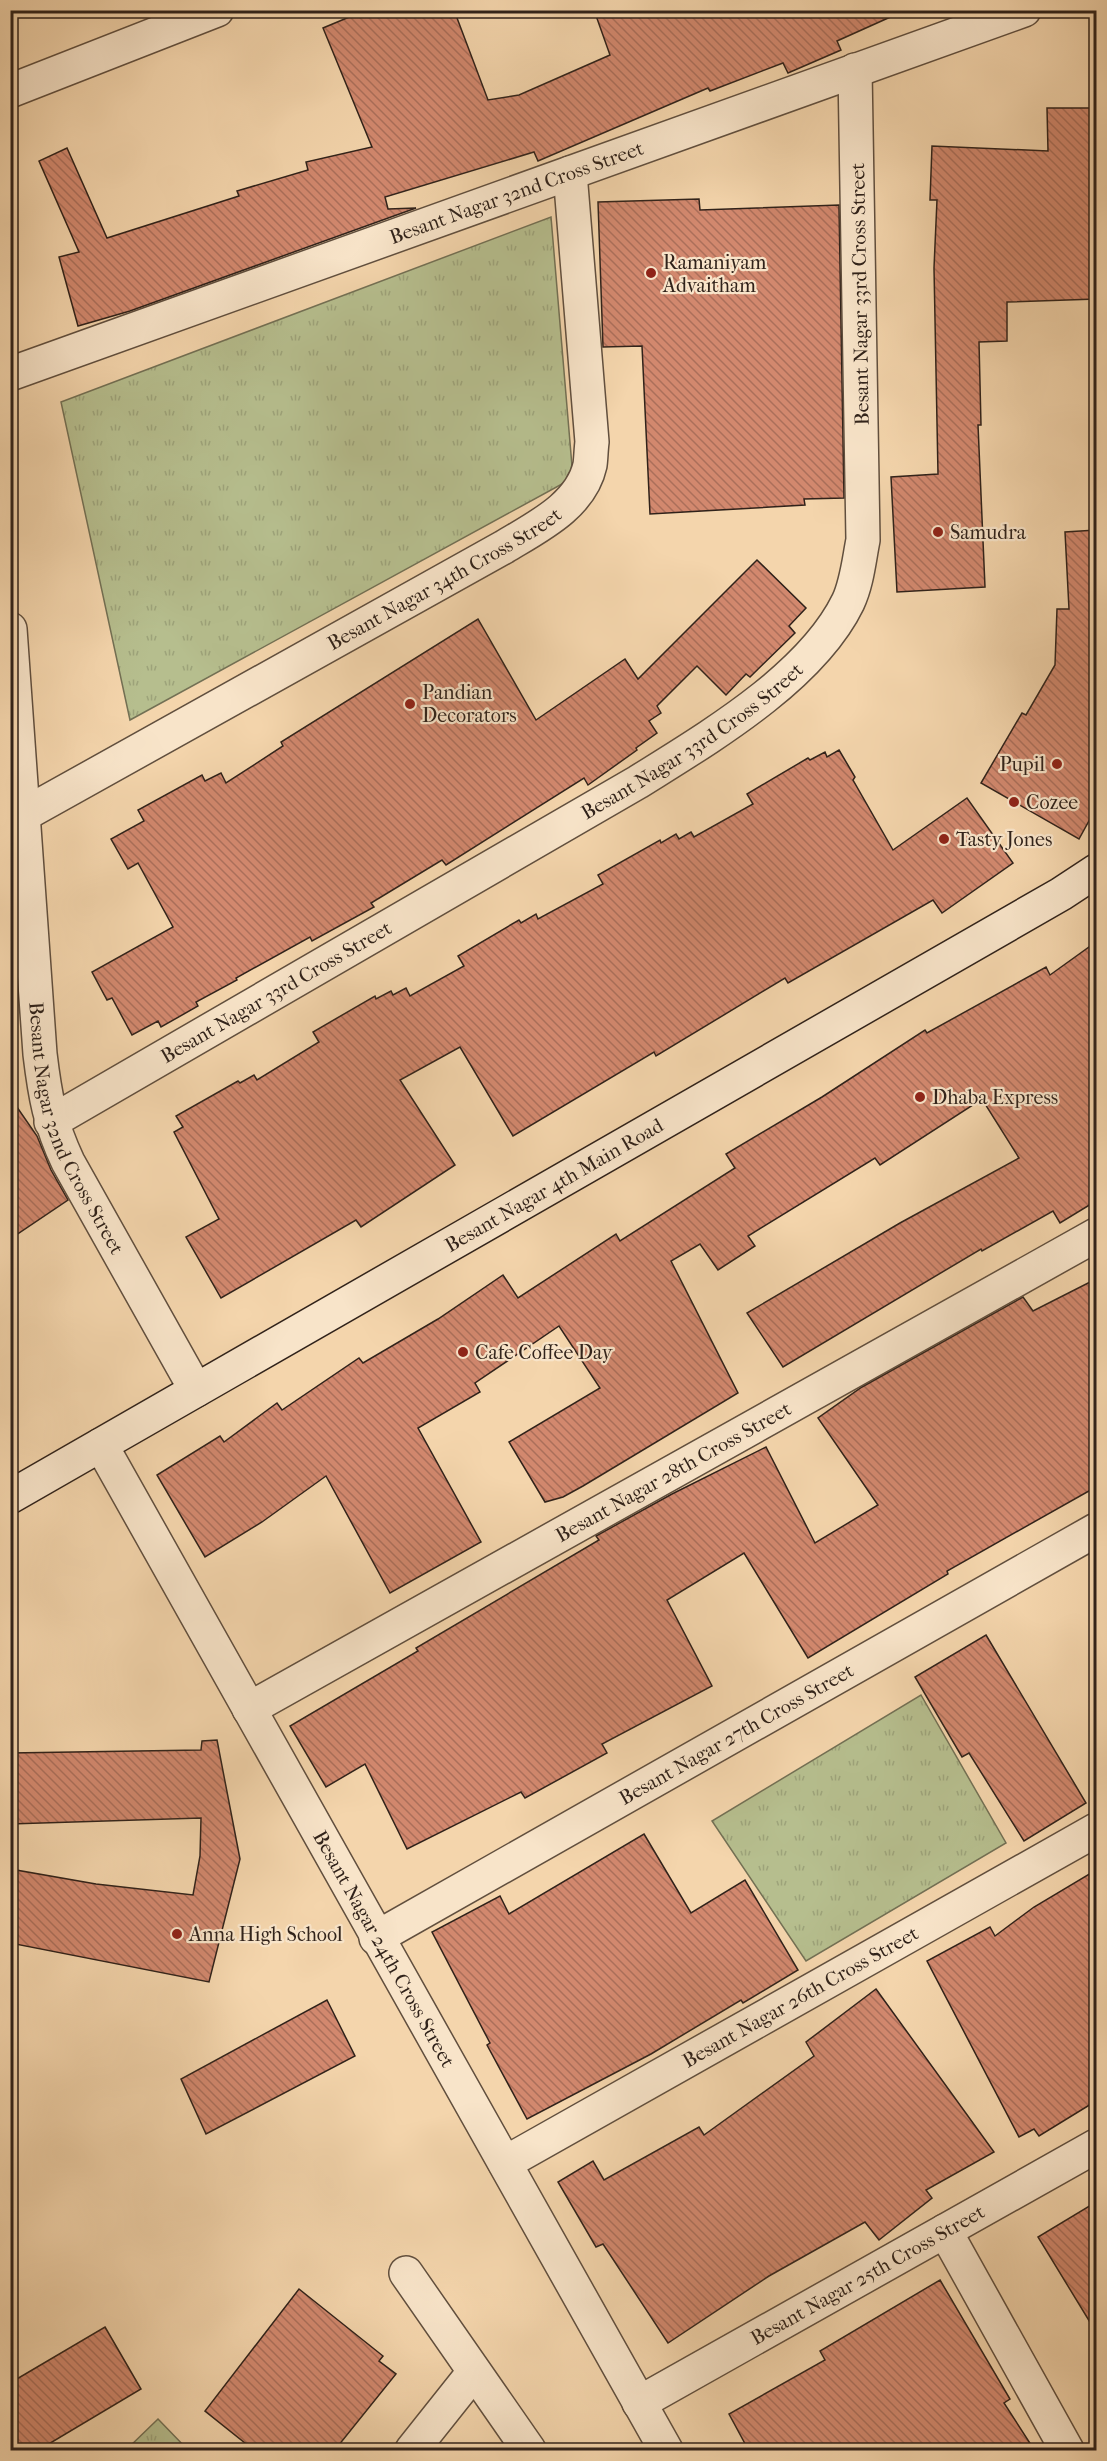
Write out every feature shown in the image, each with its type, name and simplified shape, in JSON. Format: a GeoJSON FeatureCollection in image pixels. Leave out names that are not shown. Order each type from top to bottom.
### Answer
{"type":"FeatureCollection","features":[{"type":"Feature","properties":{"kind":"street"},"geometry":{"type":"LineString","coordinates":[[10,91],[217,10]]}},
{"type":"Feature","properties":{"kind":"street","name":"Besant Nagar 32nd Cross Street"},"geometry":{"type":"LineString","coordinates":[[10,374],[1024,10]]}},
{"type":"Feature","properties":{"kind":"street","name":"Besant Nagar 33rd Cross Street"},"geometry":{"type":"LineString","coordinates":[[51,1122],[628,788],[682,754],[757,703],[808,655],[835,623],[848,601],[863,540],[855,70]]}},
{"type":"Feature","properties":{"kind":"street","name":"Besant Nagar 34th Cross Street"},"geometry":{"type":"LineString","coordinates":[[23,815],[504,547],[550,519],[579,492],[590,466],[592,442],[570,173]]}},
{"type":"Feature","properties":{"kind":"street","name":"Besant Nagar 32nd Cross Street"},"geometry":{"type":"LineString","coordinates":[[10,629],[40,1054],[46,1103],[51,1122],[68,1162],[196,1390]]}},
{"type":"Feature","properties":{"kind":"street","name":"Besant Nagar 4th Main Road"},"geometry":{"type":"LineString","coordinates":[[10,1497],[1061,894],[1096,871]]}},
{"type":"Feature","properties":{"kind":"street","name":"Besant Nagar 28th Cross Street"},"geometry":{"type":"LineString","coordinates":[[249,1709],[1096,1235]]}},
{"type":"Feature","properties":{"kind":"street","name":"Besant Nagar 24th Cross Street"},"geometry":{"type":"LineString","coordinates":[[101,1445],[666,2451]]}},
{"type":"Feature","properties":{"kind":"street","name":"Besant Nagar 27th Cross Street"},"geometry":{"type":"LineString","coordinates":[[376,1938],[1096,1530]]}},
{"type":"Feature","properties":{"kind":"street","name":"Besant Nagar 26th Cross Street"},"geometry":{"type":"LineString","coordinates":[[505,2163],[1096,1830]]}},
{"type":"Feature","properties":{"kind":"street","name":"Besant Nagar 25th Cross Street"},"geometry":{"type":"LineString","coordinates":[[639,2403],[1096,2146]]}},
{"type":"Feature","properties":{"kind":"street"},"geometry":{"type":"LineString","coordinates":[[945,2231],[1067,2451]]}},
{"type":"Feature","properties":{"kind":"street"},"geometry":{"type":"LineString","coordinates":[[406,2273],[530,2451]]}},
{"type":"Feature","properties":{"kind":"street"},"geometry":{"type":"LineString","coordinates":[[412,2451],[474,2372]]}},
{"type":"Feature","properties":{"kind":"green space"},"geometry":{"type":"Polygon","coordinates":[[[551,217],[573,478],[130,720],[61,402],[551,217]]]}},
{"type":"Feature","properties":{"kind":"green space"},"geometry":{"type":"Polygon","coordinates":[[[921,1695],[1006,1843],[806,1961],[712,1821],[921,1695]]]}},
{"type":"Feature","properties":{"kind":"green space"},"geometry":{"type":"Polygon","coordinates":[[[158,2419],[188,2450],[126,2450],[158,2419]]]}},
{"type":"Feature","properties":{"kind":"building"},"geometry":{"type":"Polygon","coordinates":[[[366,10],[454,10],[488,100],[519,95],[610,55],[594,10],[906,10],[837,41],[841,50],[788,73],[783,63],[710,91],[708,88],[538,161],[534,152],[385,197],[388,209],[416,208],[130,311],[78,326],[59,257],[79,252],[39,161],[67,148],[107,238],[239,196],[237,191],[308,170],[306,162],[372,147],[323,28],[366,10]]]}},
{"type":"Feature","properties":{"kind":"building"},"geometry":{"type":"Polygon","coordinates":[[[1047,108],[1096,108],[1096,299],[1007,302],[1007,341],[979,342],[981,425],[978,425],[985,587],[897,592],[891,477],[938,474],[934,268],[937,200],[930,200],[932,146],[1048,151],[1047,108]]]}},
{"type":"Feature","properties":{"kind":"building"},"geometry":{"type":"Polygon","coordinates":[[[699,199],[700,210],[839,205],[844,498],[804,499],[805,505],[650,514],[642,346],[603,347],[598,202],[699,199]]]}},
{"type":"Feature","properties":{"kind":"building"},"geometry":{"type":"Polygon","coordinates":[[[1096,530],[1096,808],[1079,839],[981,783],[1022,713],[1026,715],[1055,665],[1057,609],[1069,609],[1065,532],[1096,530]]]}},
{"type":"Feature","properties":{"kind":"building"},"geometry":{"type":"Polygon","coordinates":[[[757,560],[806,608],[789,626],[795,633],[750,677],[746,674],[726,695],[697,666],[657,706],[661,713],[649,721],[657,733],[588,785],[584,778],[446,865],[442,860],[371,903],[374,907],[312,941],[310,937],[236,978],[237,980],[196,1002],[198,1006],[161,1027],[158,1021],[132,1035],[112,998],[107,1000],[92,972],[173,927],[138,863],[128,869],[111,839],[144,821],[138,810],[202,775],[205,781],[221,773],[226,783],[283,746],[281,742],[478,619],[536,720],[625,659],[638,679],[757,560]]]}},
{"type":"Feature","properties":{"kind":"building"},"geometry":{"type":"Polygon","coordinates":[[[839,750],[855,777],[853,780],[893,850],[967,798],[1013,863],[942,913],[933,900],[788,983],[785,978],[656,1056],[654,1052],[513,1136],[460,1047],[400,1080],[455,1165],[361,1227],[356,1220],[221,1298],[186,1237],[219,1219],[174,1132],[183,1127],[176,1116],[238,1081],[240,1083],[254,1075],[257,1080],[319,1042],[313,1032],[375,996],[376,999],[391,991],[393,995],[406,988],[410,996],[464,966],[458,956],[519,920],[521,923],[536,914],[538,919],[603,884],[598,875],[660,840],[661,843],[676,834],[679,839],[691,832],[694,837],[753,804],[747,794],[808,758],[810,760],[825,752],[827,757],[839,750]]]}},
{"type":"Feature","properties":{"kind":"building"},"geometry":{"type":"Polygon","coordinates":[[[1096,942],[1096,1201],[1060,1223],[1053,1211],[982,1251],[981,1249],[783,1367],[747,1313],[900,1223],[1019,1158],[982,1099],[880,1165],[875,1158],[748,1236],[755,1246],[718,1270],[700,1244],[671,1261],[738,1393],[583,1486],[563,1497],[545,1502],[509,1442],[600,1388],[559,1326],[475,1383],[480,1392],[418,1428],[481,1542],[390,1593],[326,1476],[262,1522],[205,1557],[157,1475],[220,1436],[224,1442],[277,1403],[282,1410],[359,1358],[363,1363],[438,1319],[503,1275],[518,1298],[616,1234],[620,1241],[735,1168],[726,1154],[822,1097],[925,1030],[927,1033],[1046,967],[1050,975],[1096,942]]]}},
{"type":"Feature","properties":{"kind":"building"},"geometry":{"type":"Polygon","coordinates":[[[10,1097],[37,1136],[51,1170],[68,1200],[10,1239],[10,1097]]]}},
{"type":"Feature","properties":{"kind":"building"},"geometry":{"type":"Polygon","coordinates":[[[1096,1279],[1096,1487],[947,1571],[948,1574],[808,1658],[744,1553],[667,1600],[712,1686],[602,1744],[607,1753],[525,1798],[521,1792],[407,1849],[365,1764],[326,1787],[290,1726],[418,1651],[416,1648],[599,1540],[596,1536],[672,1494],[766,1447],[815,1543],[878,1505],[818,1418],[862,1387],[1023,1297],[1033,1311],[1096,1279]]]}},
{"type":"Feature","properties":{"kind":"building"},"geometry":{"type":"Polygon","coordinates":[[[986,1635],[1086,1803],[1024,1841],[969,1753],[962,1757],[915,1677],[986,1635]]]}},
{"type":"Feature","properties":{"kind":"building"},"geometry":{"type":"Polygon","coordinates":[[[217,1740],[240,1859],[209,1982],[10,1943],[10,1869],[96,1884],[193,1895],[200,1856],[201,1818],[10,1824],[10,1753],[201,1750],[202,1741],[217,1740]]]}},
{"type":"Feature","properties":{"kind":"building"},"geometry":{"type":"Polygon","coordinates":[[[644,1834],[691,1913],[745,1880],[798,1970],[743,2003],[741,2000],[651,2054],[527,2119],[487,2045],[490,2043],[432,1932],[500,1896],[509,1914],[644,1834]]]}},
{"type":"Feature","properties":{"kind":"building"},"geometry":{"type":"Polygon","coordinates":[[[1096,1870],[1096,2101],[1039,2136],[1034,2129],[1019,2137],[927,1961],[990,1927],[995,1936],[1034,1907],[1096,1870]]]}},
{"type":"Feature","properties":{"kind":"building"},"geometry":{"type":"Polygon","coordinates":[[[876,1989],[994,2152],[926,2190],[932,2198],[879,2240],[865,2222],[769,2276],[668,2343],[603,2244],[596,2247],[558,2182],[593,2161],[604,2180],[699,2127],[704,2135],[814,2056],[806,2042],[876,1989]]]}},
{"type":"Feature","properties":{"kind":"building"},"geometry":{"type":"Polygon","coordinates":[[[327,2000],[355,2056],[206,2134],[181,2079],[327,2000]]]}},
{"type":"Feature","properties":{"kind":"building"},"geometry":{"type":"Polygon","coordinates":[[[1096,2202],[1096,2332],[1038,2237],[1096,2202]]]}},
{"type":"Feature","properties":{"kind":"building"},"geometry":{"type":"Polygon","coordinates":[[[940,2280],[1010,2399],[1004,2403],[1035,2451],[749,2451],[729,2414],[825,2360],[820,2351],[940,2280]]]}},
{"type":"Feature","properties":{"kind":"building"},"geometry":{"type":"Polygon","coordinates":[[[299,2289],[383,2356],[379,2361],[396,2374],[334,2451],[255,2451],[205,2411],[299,2289]]]}},
{"type":"Feature","properties":{"kind":"building"},"geometry":{"type":"Polygon","coordinates":[[[105,2327],[141,2389],[37,2451],[10,2451],[10,2383],[105,2327]]]}},
{"type":"Feature","properties":{"kind":"place","name":"Ramaniyam Advaitham"},"geometry":{"type":"Point","coordinates":[651,273]}},
{"type":"Feature","properties":{"kind":"place","name":"Samudra"},"geometry":{"type":"Point","coordinates":[938,532]}},
{"type":"Feature","properties":{"kind":"place","name":"Pandian Decorators"},"geometry":{"type":"Point","coordinates":[410,704]}},
{"type":"Feature","properties":{"kind":"place","name":"Pupil"},"geometry":{"type":"Point","coordinates":[1057,764]}},
{"type":"Feature","properties":{"kind":"place","name":"Cozee"},"geometry":{"type":"Point","coordinates":[1014,802]}},
{"type":"Feature","properties":{"kind":"place","name":"Tasty Jones"},"geometry":{"type":"Point","coordinates":[944,839]}},
{"type":"Feature","properties":{"kind":"place","name":"Dhaba Express"},"geometry":{"type":"Point","coordinates":[920,1097]}},
{"type":"Feature","properties":{"kind":"place","name":"Cafe Coffee Day"},"geometry":{"type":"Point","coordinates":[463,1352]}},
{"type":"Feature","properties":{"kind":"place","name":"Anna High School"},"geometry":{"type":"Point","coordinates":[177,1934]}}]}
